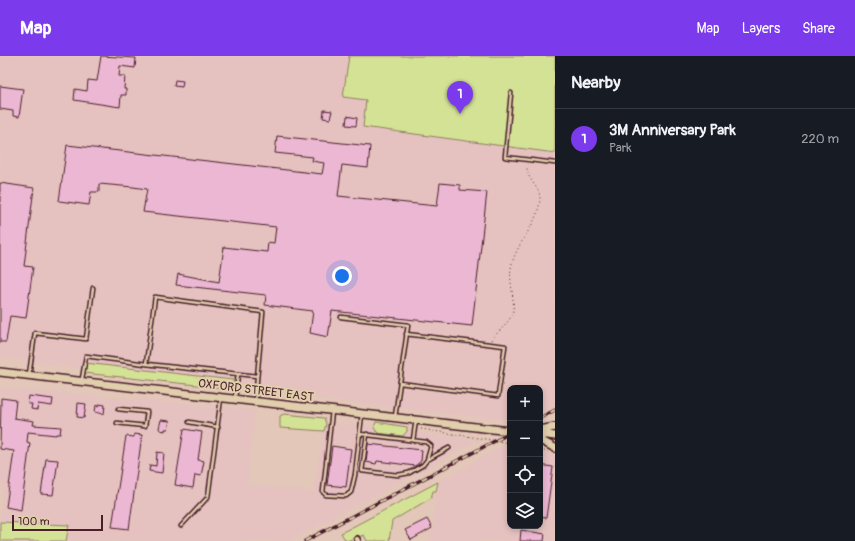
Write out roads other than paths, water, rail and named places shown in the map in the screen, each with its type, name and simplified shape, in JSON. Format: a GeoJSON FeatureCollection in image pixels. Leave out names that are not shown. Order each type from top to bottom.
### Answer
{"type":"FeatureCollection","features":[{"type":"Feature","properties":{"kind":"main road","name":"OXFORD STREET EAST"},"geometry":{"type":"LineString","coordinates":[[0,372],[507,431]]}},
{"type":"Feature","properties":{"kind":"main road"},"geometry":{"type":"LineString","coordinates":[[543,429],[555,427]]}},
{"type":"Feature","properties":{"kind":"main road"},"geometry":{"type":"LineString","coordinates":[[543,434],[555,436]]}},
{"type":"Feature","properties":{"kind":"main road"},"geometry":{"type":"LineString","coordinates":[[543,442],[553,450]]}},
{"type":"Feature","properties":{"kind":"lane"},"geometry":{"type":"LineString","coordinates":[[511,93],[504,157],[555,162]]}},
{"type":"Feature","properties":{"kind":"lane"},"geometry":{"type":"LineString","coordinates":[[29,375],[35,333],[86,339],[93,288]]}},
{"type":"Feature","properties":{"kind":"lane"},"geometry":{"type":"LineString","coordinates":[[146,364],[155,297],[263,312],[254,401]]}},
{"type":"Feature","properties":{"kind":"lane"},"geometry":{"type":"LineString","coordinates":[[341,317],[408,325],[395,418]]}},
{"type":"Feature","properties":{"kind":"lane"},"geometry":{"type":"LineString","coordinates":[[400,383],[498,396],[505,346],[406,334]]}},
{"type":"Feature","properties":{"kind":"lane"},"geometry":{"type":"LineString","coordinates":[[81,381],[86,356],[257,376]]}},
{"type":"Feature","properties":{"kind":"lane"},"geometry":{"type":"LineString","coordinates":[[235,399],[238,374]]}},
{"type":"Feature","properties":{"kind":"lane"},"geometry":{"type":"LineString","coordinates":[[181,526],[208,497],[221,398]]}},
{"type":"Feature","properties":{"kind":"lane"},"geometry":{"type":"LineString","coordinates":[[117,423],[145,426],[147,412],[118,409]]}},
{"type":"Feature","properties":{"kind":"lane"},"geometry":{"type":"LineString","coordinates":[[332,410],[323,492],[326,495],[346,496],[351,492],[362,414]]}},
{"type":"Feature","properties":{"kind":"lane"},"geometry":{"type":"LineString","coordinates":[[413,440],[416,420]]}},
{"type":"Feature","properties":{"kind":"lane"},"geometry":{"type":"LineString","coordinates":[[188,422],[218,427]]}},
{"type":"Feature","properties":{"kind":"lane"},"geometry":{"type":"LineString","coordinates":[[360,434],[426,442],[430,446],[427,460]]}},
{"type":"Feature","properties":{"kind":"lane"},"geometry":{"type":"LineString","coordinates":[[367,434],[362,471],[398,475],[409,473],[423,465],[427,460],[449,448]]}},
{"type":"Feature","properties":{"kind":"railway"},"geometry":{"type":"LineString","coordinates":[[543,416],[555,410]]}},
{"type":"Feature","properties":{"kind":"railway"},"geometry":{"type":"LineString","coordinates":[[305,541],[507,435]]}},
{"type":"Feature","properties":{"kind":"place","name":"3M Anniversary Park"},"geometry":{"type":"Point","coordinates":[460,114]}}]}
